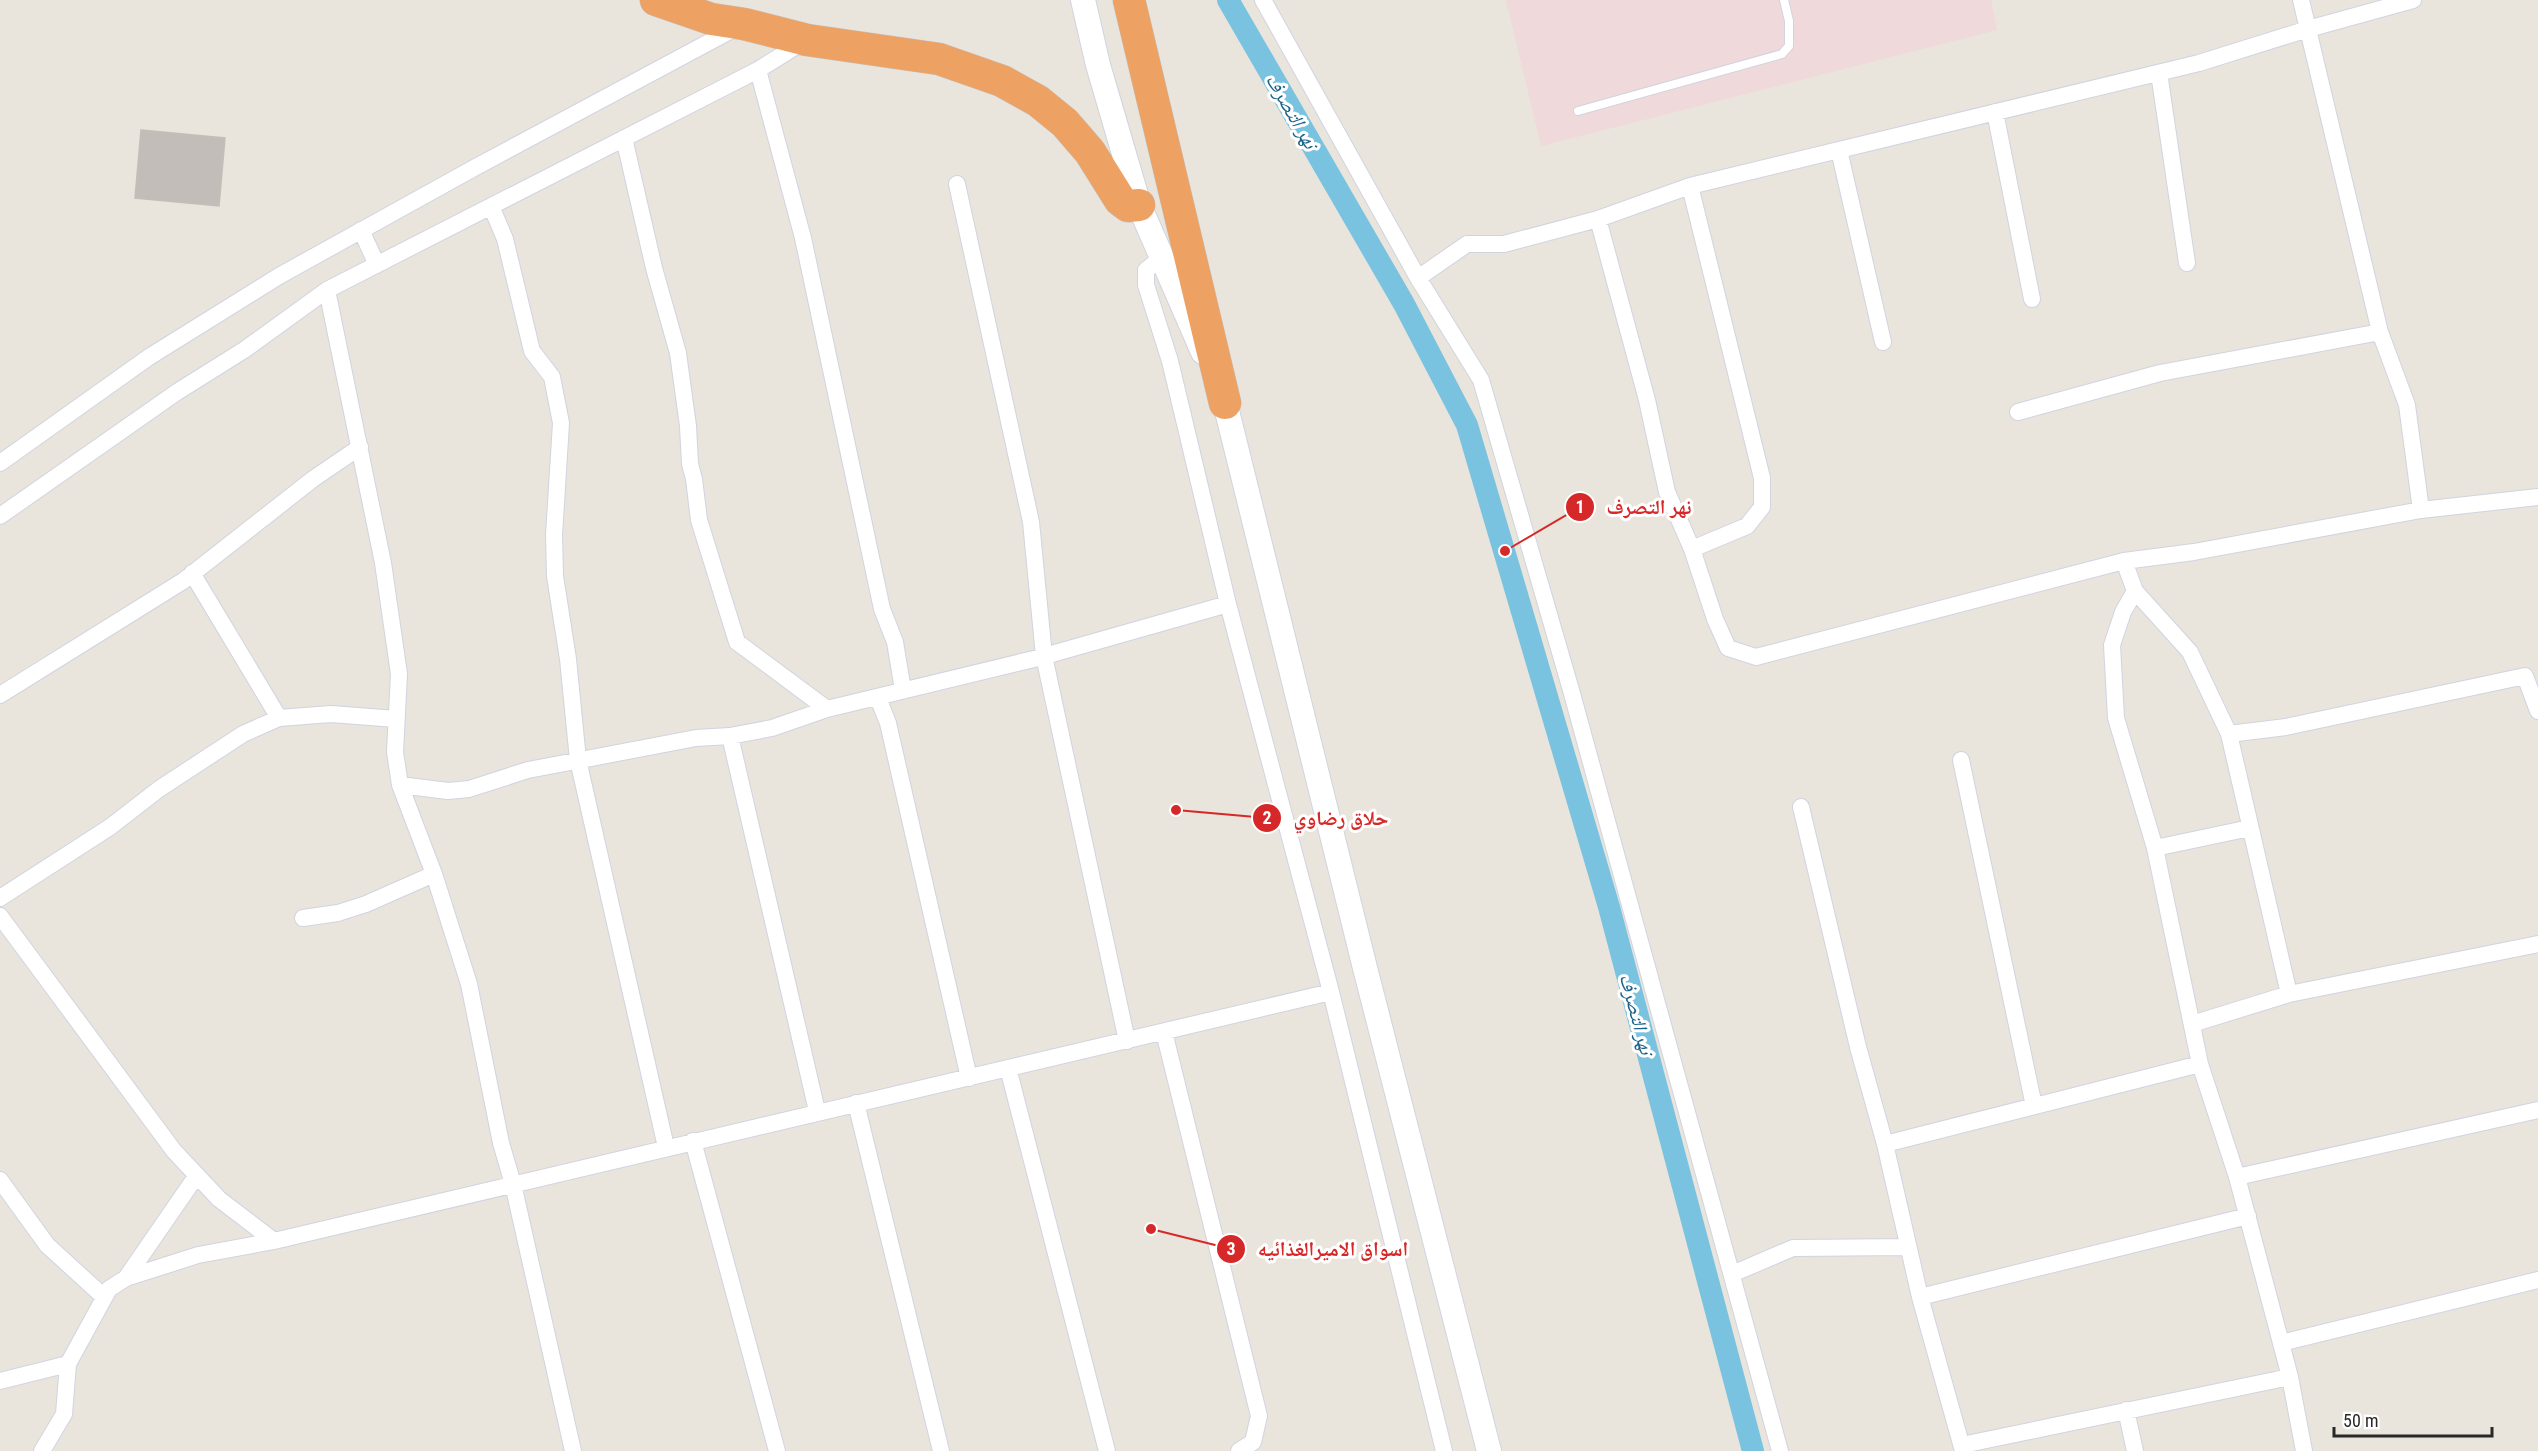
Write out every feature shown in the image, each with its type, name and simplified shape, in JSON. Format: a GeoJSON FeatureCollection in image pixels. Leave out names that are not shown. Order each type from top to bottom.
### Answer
{"type":"FeatureCollection","features":[{"type":"Feature","properties":{"kind":"highway"},"geometry":{"type":"LineString","coordinates":[[656,0],[711,19],[744,24],[807,40],[939,59],[1002,81],[1038,101],[1065,123],[1090,152],[1119,200],[1128,206],[1138,205]]}},
{"type":"Feature","properties":{"kind":"highway"},"geometry":{"type":"LineString","coordinates":[[1129,0],[1225,403]]}},
{"type":"Feature","properties":{"kind":"street"},"geometry":{"type":"LineString","coordinates":[[1083,0],[1098,65],[1138,205],[1225,403],[1368,980],[1489,1451]]}},
{"type":"Feature","properties":{"kind":"street"},"geometry":{"type":"LineString","coordinates":[[1263,0],[1418,278],[1481,380],[1571,690],[1780,1451]]}},
{"type":"Feature","properties":{"kind":"street"},"geometry":{"type":"LineString","coordinates":[[2301,0],[2380,332],[2407,405],[2421,510]]}},
{"type":"Feature","properties":{"kind":"street"},"geometry":{"type":"LineString","coordinates":[[1418,278],[1467,244],[1504,244],[1598,219],[1690,186],[2199,63],[2308,29],[2413,0]]}},
{"type":"Feature","properties":{"kind":"street"},"geometry":{"type":"LineString","coordinates":[[0,463],[149,357],[279,276],[744,24]]}},
{"type":"Feature","properties":{"kind":"street"},"geometry":{"type":"LineString","coordinates":[[0,516],[177,392],[244,350],[327,290],[758,70],[807,40]]}},
{"type":"Feature","properties":{"kind":"street"},"geometry":{"type":"LineString","coordinates":[[758,70],[803,238],[882,609],[895,642],[903,690]]}},
{"type":"Feature","properties":{"kind":"street"},"geometry":{"type":"LineString","coordinates":[[2159,73],[2187,263]]}},
{"type":"Feature","properties":{"kind":"street"},"geometry":{"type":"LineString","coordinates":[[1995,112],[2032,299]]}},
{"type":"Feature","properties":{"kind":"street"},"geometry":{"type":"LineString","coordinates":[[624,138],[654,268],[678,353],[688,426],[690,464],[699,520],[737,642],[827,709]]}},
{"type":"Feature","properties":{"kind":"street"},"geometry":{"type":"LineString","coordinates":[[1839,150],[1883,342]]}},
{"type":"Feature","properties":{"kind":"street"},"geometry":{"type":"LineString","coordinates":[[957,184],[1031,522],[1044,656],[1126,1041]]}},
{"type":"Feature","properties":{"kind":"street"},"geometry":{"type":"LineString","coordinates":[[1690,186],[1762,478],[1762,507],[1748,526],[1692,549]]}},
{"type":"Feature","properties":{"kind":"street"},"geometry":{"type":"LineString","coordinates":[[492,206],[505,239],[532,351],[552,377],[561,423],[554,535],[555,576],[568,659],[578,760],[666,1147]]}},
{"type":"Feature","properties":{"kind":"street"},"geometry":{"type":"LineString","coordinates":[[1598,219],[1647,400],[1667,492],[1692,549],[1715,619],[1728,648],[1756,657],[2124,561],[2194,552],[2421,510],[2538,497]]}},
{"type":"Feature","properties":{"kind":"street"},"geometry":{"type":"LineString","coordinates":[[361,230],[377,265]]}},
{"type":"Feature","properties":{"kind":"street"},"geometry":{"type":"LineString","coordinates":[[1161,258],[1146,270],[1146,285],[1170,361],[1228,604],[1331,992],[1444,1451]]}},
{"type":"Feature","properties":{"kind":"street"},"geometry":{"type":"LineString","coordinates":[[327,290],[383,563],[399,674],[394,752],[400,785],[434,874],[469,984],[501,1143],[513,1184],[573,1451]]}},
{"type":"Feature","properties":{"kind":"street"},"geometry":{"type":"LineString","coordinates":[[2018,412],[2160,373],[2380,332]]}},
{"type":"Feature","properties":{"kind":"street"},"geometry":{"type":"LineString","coordinates":[[0,695],[92,639],[192,573],[313,479],[360,447]]}},
{"type":"Feature","properties":{"kind":"street"},"geometry":{"type":"LineString","coordinates":[[2124,561],[2135,591],[2190,651],[2229,734],[2289,994]]}},
{"type":"Feature","properties":{"kind":"street"},"geometry":{"type":"LineString","coordinates":[[192,573],[279,718]]}},
{"type":"Feature","properties":{"kind":"street"},"geometry":{"type":"LineString","coordinates":[[2135,591],[2123,612],[2112,645],[2116,718],[2155,848],[2200,1064],[2248,1216],[2290,1377],[2304,1451]]}},
{"type":"Feature","properties":{"kind":"street"},"geometry":{"type":"LineString","coordinates":[[400,785],[448,791],[469,789],[528,770],[696,738],[730,736],[771,728],[827,709],[1044,656],[1228,604]]}},
{"type":"Feature","properties":{"kind":"street"},"geometry":{"type":"LineString","coordinates":[[2229,734],[2286,727],[2532,675],[2538,711]]}},
{"type":"Feature","properties":{"kind":"street"},"geometry":{"type":"LineString","coordinates":[[878,698],[888,723],[969,1078]]}},
{"type":"Feature","properties":{"kind":"street"},"geometry":{"type":"LineString","coordinates":[[0,898],[110,827],[159,789],[243,734],[279,718],[331,714],[396,720]]}},
{"type":"Feature","properties":{"kind":"street"},"geometry":{"type":"LineString","coordinates":[[730,736],[817,1111]]}},
{"type":"Feature","properties":{"kind":"street"},"geometry":{"type":"LineString","coordinates":[[1960,760],[2034,1106]]}},
{"type":"Feature","properties":{"kind":"street"},"geometry":{"type":"LineString","coordinates":[[1801,807],[1858,1047],[1885,1144],[1920,1297],[1962,1448],[2126,1410],[2290,1377]]}},
{"type":"Feature","properties":{"kind":"street"},"geometry":{"type":"LineString","coordinates":[[2155,848],[2250,828]]}},
{"type":"Feature","properties":{"kind":"street"},"geometry":{"type":"LineString","coordinates":[[303,918],[338,913],[366,904],[434,874]]}},
{"type":"Feature","properties":{"kind":"street"},"geometry":{"type":"LineString","coordinates":[[0,916],[174,1151],[219,1199],[274,1241]]}},
{"type":"Feature","properties":{"kind":"street"},"geometry":{"type":"LineString","coordinates":[[2192,1024],[2289,994],[2538,944]]}},
{"type":"Feature","properties":{"kind":"street"},"geometry":{"type":"LineString","coordinates":[[42,1451],[64,1414],[68,1364],[109,1288],[126,1278],[198,1255],[274,1241],[817,1111],[969,1078],[1331,992]]}},
{"type":"Feature","properties":{"kind":"street"},"geometry":{"type":"LineString","coordinates":[[1164,1032],[1259,1416],[1253,1442],[1239,1451]]}},
{"type":"Feature","properties":{"kind":"street"},"geometry":{"type":"LineString","coordinates":[[1885,1144],[2200,1064]]}},
{"type":"Feature","properties":{"kind":"street"},"geometry":{"type":"LineString","coordinates":[[1008,1068],[1107,1451]]}},
{"type":"Feature","properties":{"kind":"street"},"geometry":{"type":"LineString","coordinates":[[856,1103],[941,1451]]}},
{"type":"Feature","properties":{"kind":"street"},"geometry":{"type":"LineString","coordinates":[[2237,1177],[2538,1110]]}},
{"type":"Feature","properties":{"kind":"street"},"geometry":{"type":"LineString","coordinates":[[693,1141],[777,1451]]}},
{"type":"Feature","properties":{"kind":"street"},"geometry":{"type":"LineString","coordinates":[[126,1278],[197,1175]]}},
{"type":"Feature","properties":{"kind":"street"},"geometry":{"type":"LineString","coordinates":[[0,1180],[47,1245],[104,1297]]}},
{"type":"Feature","properties":{"kind":"street"},"geometry":{"type":"LineString","coordinates":[[1920,1297],[2248,1216]]}},
{"type":"Feature","properties":{"kind":"street"},"geometry":{"type":"LineString","coordinates":[[1732,1274],[1793,1248],[1908,1247]]}},
{"type":"Feature","properties":{"kind":"street"},"geometry":{"type":"LineString","coordinates":[[2281,1343],[2538,1280]]}},
{"type":"Feature","properties":{"kind":"street"},"geometry":{"type":"LineString","coordinates":[[0,1380],[68,1364]]}},
{"type":"Feature","properties":{"kind":"street"},"geometry":{"type":"LineString","coordinates":[[2126,1410],[2135,1451]]}},
{"type":"Feature","properties":{"kind":"lane"},"geometry":{"type":"LineString","coordinates":[[1578,111],[1782,54],[1789,46],[1789,21],[1784,0]]}},
{"type":"Feature","properties":{"kind":"shaded area"},"geometry":{"type":"Polygon","coordinates":[[[1506,0],[1991,0],[1997,30],[1541,146],[1506,0]]]}},
{"type":"Feature","properties":{"kind":"building"},"geometry":{"type":"Polygon","coordinates":[[[141,130],[225,138],[219,206],[135,198],[141,130]]]}},
{"type":"Feature","properties":{"kind":"waterway","name":"نهر التصرف"},"geometry":{"type":"LineString","coordinates":[[1228,0],[1404,304],[1467,425],[1609,907],[1753,1451]]}},
{"type":"Feature","properties":{"kind":"place","name":"نهر التصرف"},"geometry":{"type":"Point","coordinates":[1505,551]}},
{"type":"Feature","properties":{"kind":"place","name":"حلاق رضاوي"},"geometry":{"type":"Point","coordinates":[1176,810]}},
{"type":"Feature","properties":{"kind":"place","name":"اسواق الاميرالغذائيه"},"geometry":{"type":"Point","coordinates":[1151,1229]}}]}
